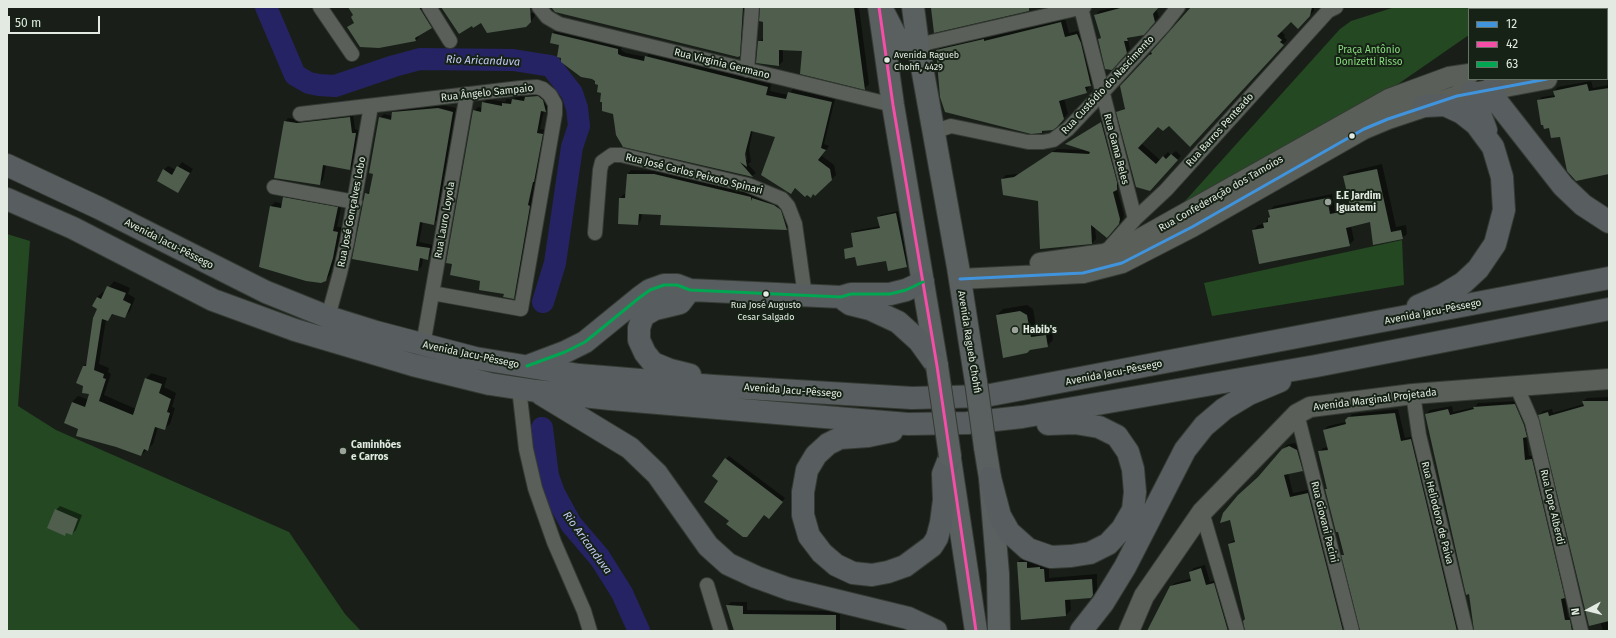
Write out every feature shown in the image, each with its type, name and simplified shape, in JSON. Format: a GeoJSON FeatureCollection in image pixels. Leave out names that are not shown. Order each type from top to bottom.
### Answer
{"type":"FeatureCollection","features":[{"type":"Feature","properties":{"kind":"highway"},"geometry":{"type":"LineString","coordinates":[[1375,323],[1443,296],[1463,283],[1478,269],[1487,258],[1495,244],[1504,210],[1502,177],[1493,147],[1475,104],[1477,82]]}},
{"type":"Feature","properties":{"kind":"highway"},"geometry":{"type":"LineString","coordinates":[[1477,82],[1498,102],[1563,186],[1583,205],[1609,222]]}},
{"type":"Feature","properties":{"kind":"highway"},"geometry":{"type":"LineString","coordinates":[[1424,106],[1445,105],[1462,112],[1476,124],[1493,147]]}},
{"type":"Feature","properties":{"kind":"highway","name":"Avenida Jacu-Pêssego"},"geometry":{"type":"LineString","coordinates":[[7,166],[99,208],[266,292],[328,317],[423,345],[475,358],[579,375],[712,386],[912,398],[985,396],[1609,278]]}},
{"type":"Feature","properties":{"kind":"highway"},"geometry":{"type":"LineString","coordinates":[[7,199],[73,228],[212,300],[295,330],[413,365],[490,384],[528,390],[634,401],[908,424],[967,423],[1022,418],[1316,366],[1609,309]]}},
{"type":"Feature","properties":{"kind":"highway"},"geometry":{"type":"LineString","coordinates":[[527,366],[565,352],[585,342],[618,313],[650,290],[664,286],[677,285],[690,290],[840,297],[851,294],[890,294],[906,290],[923,282]]}},
{"type":"Feature","properties":{"kind":"highway"},"geometry":{"type":"LineString","coordinates":[[690,290],[680,303],[655,309],[643,316],[639,328],[640,340],[644,353],[653,364],[670,370],[700,377],[712,386]]}},
{"type":"Feature","properties":{"kind":"highway"},"geometry":{"type":"LineString","coordinates":[[840,297],[850,304],[870,309],[898,322],[919,341],[937,366]]}},
{"type":"Feature","properties":{"kind":"highway"},"geometry":{"type":"LineString","coordinates":[[1081,631],[1104,603],[1151,519],[1185,450],[1204,426],[1224,409],[1249,394],[1316,366]]}},
{"type":"Feature","properties":{"kind":"highway"},"geometry":{"type":"LineString","coordinates":[[528,390],[630,448],[657,474],[708,546],[728,564],[756,577],[789,589],[908,618],[936,631]]}},
{"type":"Feature","properties":{"kind":"highway"},"geometry":{"type":"LineString","coordinates":[[990,478],[1000,516],[1009,532],[1028,549],[1051,557],[1090,553],[1108,544],[1122,530],[1133,510],[1135,492],[1128,452],[1117,436],[1099,427],[1075,423],[1036,424],[1022,418]]}},
{"type":"Feature","properties":{"kind":"highway"},"geometry":{"type":"LineString","coordinates":[[908,424],[892,431],[868,436],[840,438],[828,444],[807,470],[803,492],[803,515],[809,536],[822,553],[836,565],[853,573],[872,575],[888,572],[905,566],[932,546],[941,523],[944,500],[943,474],[950,456]]}},
{"type":"Feature","properties":{"kind":"main road"},"geometry":{"type":"LineString","coordinates":[[879,7],[891,23],[900,44],[908,46],[918,45]]}},
{"type":"Feature","properties":{"kind":"main road"},"geometry":{"type":"LineString","coordinates":[[879,7],[893,105],[937,366],[976,631]]}},
{"type":"Feature","properties":{"kind":"main road","name":"Avenida Ragueb Chohfi"},"geometry":{"type":"LineString","coordinates":[[913,7],[918,45],[959,273],[990,478],[998,574],[999,631]]}},
{"type":"Feature","properties":{"kind":"main road","name":"Rua Confederação dos Tamoios"},"geometry":{"type":"LineString","coordinates":[[959,273],[1104,254],[1128,246],[1389,99],[1449,77],[1477,82],[1524,80]]}},
{"type":"Feature","properties":{"kind":"main road","name":"Rua Confederação dos Tamoios"},"geometry":{"type":"LineString","coordinates":[[959,273],[1083,273],[1122,263],[1192,227],[1364,129],[1424,106],[1477,82]]}},
{"type":"Feature","properties":{"kind":"main road","name":"Avenida Marginal Projetada"},"geometry":{"type":"LineString","coordinates":[[1129,630],[1144,596],[1202,512],[1297,414],[1310,408],[1413,394],[1609,379]]}},
{"type":"Feature","properties":{"kind":"street"},"geometry":{"type":"LineString","coordinates":[[320,7],[352,54]]}},
{"type":"Feature","properties":{"kind":"street"},"geometry":{"type":"LineString","coordinates":[[429,7],[450,41]]}},
{"type":"Feature","properties":{"kind":"street","name":"Rua Virginia Germano"},"geometry":{"type":"LineString","coordinates":[[539,7],[547,17],[553,21],[893,105]]}},
{"type":"Feature","properties":{"kind":"street"},"geometry":{"type":"LineString","coordinates":[[747,70],[752,7]]}},
{"type":"Feature","properties":{"kind":"street"},"geometry":{"type":"LineString","coordinates":[[918,45],[1082,7]]}},
{"type":"Feature","properties":{"kind":"street","name":"Rua Gama Beles"},"geometry":{"type":"LineString","coordinates":[[1082,7],[1102,93],[1135,219]]}},
{"type":"Feature","properties":{"kind":"street","name":"Rua Custódio do Nascimento"},"geometry":{"type":"LineString","coordinates":[[934,132],[951,126],[1028,142],[1053,140],[1068,130],[1164,25],[1178,7]]}},
{"type":"Feature","properties":{"kind":"street","name":"Rua Barros Penteado"},"geometry":{"type":"LineString","coordinates":[[1104,254],[1135,219],[1166,190],[1331,8]]}},
{"type":"Feature","properties":{"kind":"street","name":"Rua Ângelo Sampaio"},"geometry":{"type":"LineString","coordinates":[[300,114],[538,87],[550,95],[555,104],[555,114],[521,309],[432,293]]}},
{"type":"Feature","properties":{"kind":"street","name":"Rua Lauro Loyola"},"geometry":{"type":"LineString","coordinates":[[423,345],[467,94]]}},
{"type":"Feature","properties":{"kind":"street","name":"Rua José Gonçalves Lobo"},"geometry":{"type":"LineString","coordinates":[[328,317],[340,273],[355,202],[371,106]]}},
{"type":"Feature","properties":{"kind":"street","name":"Rua José Carlos Peixoto Spinari"},"geometry":{"type":"LineString","coordinates":[[595,233],[600,170],[602,162],[612,155],[622,155],[748,185],[782,199],[788,206],[795,224],[805,296]]}},
{"type":"Feature","properties":{"kind":"street"},"geometry":{"type":"LineString","coordinates":[[274,187],[355,202]]}},
{"type":"Feature","properties":{"kind":"street","name":"Rua Lope Alberdi"},"geometry":{"type":"LineString","coordinates":[[1516,385],[1532,422],[1581,631]]}},
{"type":"Feature","properties":{"kind":"street"},"geometry":{"type":"LineString","coordinates":[[528,390],[526,449],[535,488],[554,542],[584,611],[590,631]]}},
{"type":"Feature","properties":{"kind":"street","name":"Rua Heliodoro de Paiva"},"geometry":{"type":"LineString","coordinates":[[1413,394],[1419,435],[1466,631]]}},
{"type":"Feature","properties":{"kind":"street","name":"Rua Giovani Pacini"},"geometry":{"type":"LineString","coordinates":[[1297,414],[1352,631]]}},
{"type":"Feature","properties":{"kind":"street"},"geometry":{"type":"LineString","coordinates":[[1202,512],[1237,631]]}},
{"type":"Feature","properties":{"kind":"street"},"geometry":{"type":"LineString","coordinates":[[707,585],[721,631]]}},
{"type":"Feature","properties":{"kind":"green space","name":"Praça Antônio Donizetti Risso"},"geometry":{"type":"Polygon","coordinates":[[[1395,7],[1509,7],[1468,8],[1468,36],[1388,91],[1176,211],[1340,29],[1351,21],[1395,7]]]}},
{"type":"Feature","properties":{"kind":"green space"},"geometry":{"type":"Polygon","coordinates":[[[7,234],[30,241],[18,406],[56,430],[289,532],[345,614],[361,631],[7,631],[7,234]]]}},
{"type":"Feature","properties":{"kind":"green space"},"geometry":{"type":"Polygon","coordinates":[[[1402,240],[1404,285],[1212,316],[1204,283],[1402,240]]]}},
{"type":"Feature","properties":{"kind":"building"},"geometry":{"type":"Polygon","coordinates":[[[348,7],[419,7],[432,28],[415,38],[416,41],[379,48],[360,47],[347,27],[354,23],[351,17],[353,15],[348,7]]]}},
{"type":"Feature","properties":{"kind":"building"},"geometry":{"type":"Polygon","coordinates":[[[441,7],[530,7],[531,22],[526,27],[487,33],[481,23],[473,28],[472,26],[459,34],[441,7]]]}},
{"type":"Feature","properties":{"kind":"building"},"geometry":{"type":"Polygon","coordinates":[[[551,7],[743,7],[740,56],[738,57],[555,12],[551,7]]]}},
{"type":"Feature","properties":{"kind":"building"},"geometry":{"type":"Polygon","coordinates":[[[760,7],[854,7],[865,90],[800,74],[802,51],[779,50],[779,66],[756,63],[758,41],[763,41],[763,22],[759,21],[760,7]]]}},
{"type":"Feature","properties":{"kind":"building"},"geometry":{"type":"Polygon","coordinates":[[[1029,7],[1029,11],[934,33],[931,8],[1029,7]]]}},
{"type":"Feature","properties":{"kind":"building"},"geometry":{"type":"Polygon","coordinates":[[[1124,7],[1159,7],[1153,14],[1155,22],[1144,35],[1127,38],[1128,41],[1124,41],[1127,53],[1112,70],[1105,69],[1098,39],[1101,38],[1094,15],[1124,7]]]}},
{"type":"Feature","properties":{"kind":"building"},"geometry":{"type":"Polygon","coordinates":[[[1191,7],[1312,7],[1310,16],[1298,29],[1291,22],[1277,36],[1282,40],[1280,42],[1284,45],[1190,147],[1169,126],[1163,131],[1158,127],[1138,148],[1156,164],[1163,156],[1166,159],[1171,154],[1178,160],[1150,191],[1136,187],[1116,112],[1125,109],[1120,86],[1149,55],[1152,54],[1151,52],[1191,7]]]}},
{"type":"Feature","properties":{"kind":"building"},"geometry":{"type":"Polygon","coordinates":[[[1061,22],[1065,37],[1077,34],[1081,43],[1091,86],[1085,87],[1087,93],[1059,101],[1064,119],[1057,127],[1053,130],[1042,131],[1042,133],[1031,134],[945,112],[940,97],[936,50],[984,39],[984,41],[1061,22]]]}},
{"type":"Feature","properties":{"kind":"building"},"geometry":{"type":"Polygon","coordinates":[[[552,33],[618,49],[618,54],[622,56],[644,61],[645,56],[768,87],[766,95],[786,99],[788,92],[832,102],[821,148],[826,150],[818,160],[830,169],[832,180],[815,196],[813,194],[811,198],[807,195],[805,197],[795,188],[791,194],[761,175],[775,137],[751,131],[745,154],[747,167],[740,162],[753,177],[623,147],[616,135],[613,114],[602,111],[602,102],[600,102],[601,93],[597,92],[598,85],[595,84],[595,81],[592,79],[581,77],[561,62],[561,58],[557,57],[559,45],[550,43],[552,33]]]}},
{"type":"Feature","properties":{"kind":"building"},"geometry":{"type":"Polygon","coordinates":[[[1587,84],[1589,91],[1609,88],[1609,174],[1576,181],[1567,171],[1560,137],[1551,138],[1549,128],[1544,129],[1543,125],[1541,125],[1537,100],[1555,97],[1553,91],[1587,84]]]}},
{"type":"Feature","properties":{"kind":"building"},"geometry":{"type":"Polygon","coordinates":[[[538,96],[543,100],[546,112],[541,111],[537,133],[543,134],[528,205],[530,206],[514,299],[503,297],[504,294],[479,290],[480,281],[450,275],[452,264],[446,263],[473,110],[481,112],[482,102],[502,106],[502,103],[511,104],[512,99],[524,101],[525,97],[538,96]]]}},
{"type":"Feature","properties":{"kind":"building"},"geometry":{"type":"Polygon","coordinates":[[[438,108],[453,112],[434,225],[420,222],[416,246],[430,248],[428,260],[420,258],[418,271],[352,259],[365,193],[369,194],[373,174],[369,173],[379,117],[391,120],[392,112],[438,108]]]}},
{"type":"Feature","properties":{"kind":"building"},"geometry":{"type":"Polygon","coordinates":[[[350,117],[352,133],[356,133],[350,170],[323,165],[320,185],[274,178],[284,121],[297,123],[350,117]]]}},
{"type":"Feature","properties":{"kind":"building"},"geometry":{"type":"Polygon","coordinates":[[[1101,122],[1117,182],[1117,190],[1113,192],[1120,219],[1119,224],[1107,238],[1091,225],[1092,244],[1040,249],[1038,201],[1003,195],[1001,179],[1014,177],[1052,152],[1089,154],[1090,152],[1065,144],[1101,122]]]}},
{"type":"Feature","properties":{"kind":"building"},"geometry":{"type":"Polygon","coordinates":[[[177,166],[190,173],[178,193],[157,181],[163,169],[172,175],[177,166]]]}},
{"type":"Feature","properties":{"kind":"building"},"geometry":{"type":"Polygon","coordinates":[[[1377,169],[1391,232],[1401,230],[1403,239],[1373,245],[1370,222],[1346,228],[1350,246],[1259,264],[1252,230],[1264,228],[1263,223],[1268,222],[1268,218],[1270,217],[1268,210],[1327,198],[1330,214],[1351,210],[1343,176],[1377,169]]]}},
{"type":"Feature","properties":{"kind":"building"},"geometry":{"type":"Polygon","coordinates":[[[627,174],[654,174],[751,197],[751,201],[752,198],[774,205],[781,210],[787,230],[660,225],[661,215],[639,214],[638,225],[618,224],[619,198],[625,198],[627,174]]]}},
{"type":"Feature","properties":{"kind":"building"},"geometry":{"type":"Polygon","coordinates":[[[283,197],[338,207],[333,231],[338,232],[333,258],[326,281],[321,283],[306,281],[259,267],[270,206],[281,208],[283,197]]]}},
{"type":"Feature","properties":{"kind":"building"},"geometry":{"type":"Polygon","coordinates":[[[896,213],[907,267],[888,271],[886,261],[857,266],[855,257],[845,259],[844,249],[853,247],[851,233],[880,228],[877,217],[896,213]]]}},
{"type":"Feature","properties":{"kind":"building"},"geometry":{"type":"Polygon","coordinates":[[[107,286],[126,293],[123,300],[131,304],[125,318],[112,314],[108,321],[102,319],[94,370],[104,374],[103,378],[106,379],[99,401],[133,415],[145,378],[162,384],[159,393],[171,399],[167,412],[170,413],[165,430],[155,427],[148,451],[144,449],[141,456],[116,447],[76,436],[78,429],[64,423],[72,402],[85,407],[89,394],[82,393],[83,386],[76,383],[83,366],[86,366],[93,318],[97,309],[92,306],[97,297],[101,299],[107,286]]]}},
{"type":"Feature","properties":{"kind":"building"},"geometry":{"type":"Polygon","coordinates":[[[1020,311],[1027,315],[1031,337],[1046,335],[1048,347],[1030,350],[1027,353],[1003,358],[996,315],[1020,311]]]}},
{"type":"Feature","properties":{"kind":"building"},"geometry":{"type":"Polygon","coordinates":[[[1582,401],[1609,401],[1609,621],[1589,626],[1538,415],[1548,412],[1549,416],[1584,406],[1582,401]]]}},
{"type":"Feature","properties":{"kind":"building"},"geometry":{"type":"Polygon","coordinates":[[[1515,404],[1524,425],[1527,437],[1523,438],[1525,460],[1532,459],[1565,598],[1561,599],[1565,620],[1570,620],[1572,631],[1474,631],[1469,594],[1466,595],[1425,414],[1448,409],[1450,415],[1474,409],[1473,407],[1515,404]]]}},
{"type":"Feature","properties":{"kind":"building"},"geometry":{"type":"Polygon","coordinates":[[[1395,413],[1401,441],[1411,439],[1457,631],[1360,631],[1341,555],[1344,555],[1338,532],[1336,532],[1325,489],[1327,489],[1318,451],[1328,450],[1323,430],[1346,424],[1345,420],[1348,417],[1395,413]]]}},
{"type":"Feature","properties":{"kind":"building"},"geometry":{"type":"Polygon","coordinates":[[[1289,446],[1297,450],[1303,471],[1284,475],[1290,497],[1308,493],[1343,631],[1245,631],[1243,621],[1245,619],[1228,544],[1235,542],[1230,520],[1220,523],[1223,513],[1238,495],[1258,477],[1282,449],[1289,446]]]}},
{"type":"Feature","properties":{"kind":"building"},"geometry":{"type":"Polygon","coordinates":[[[725,458],[783,502],[769,519],[764,515],[747,537],[743,537],[726,524],[729,521],[704,502],[718,481],[712,476],[725,458]]]}},
{"type":"Feature","properties":{"kind":"building"},"geometry":{"type":"Polygon","coordinates":[[[55,509],[78,519],[72,535],[66,533],[65,536],[47,528],[55,509]]]}},
{"type":"Feature","properties":{"kind":"building"},"geometry":{"type":"Polygon","coordinates":[[[1017,562],[1027,562],[1027,568],[1040,567],[1040,569],[1044,569],[1045,582],[1092,579],[1093,595],[1091,598],[1065,600],[1066,616],[1021,620],[1017,562]]]}},
{"type":"Feature","properties":{"kind":"building"},"geometry":{"type":"Polygon","coordinates":[[[1201,568],[1206,585],[1214,583],[1228,631],[1147,631],[1170,586],[1191,581],[1189,572],[1201,568]]]}},
{"type":"Feature","properties":{"kind":"building"},"geometry":{"type":"Polygon","coordinates":[[[726,605],[743,606],[743,614],[836,615],[836,631],[734,631],[726,605]]]}},
{"type":"Feature","properties":{"kind":"waterway","name":"Rio Aricanduva"},"geometry":{"type":"LineString","coordinates":[[266,7],[295,75],[309,83],[335,86],[420,59],[513,60],[551,66],[572,93],[577,108],[579,126],[572,147],[555,263],[543,302]]}},
{"type":"Feature","properties":{"kind":"waterway","name":"Rio Aricanduva"},"geometry":{"type":"LineString","coordinates":[[542,428],[548,476],[554,493],[571,524],[600,558],[622,593],[639,631]]}},
{"type":"Feature","properties":{"kind":"transit line","name":"42"},"geometry":{"type":"LineString","coordinates":[[879,7],[893,105],[937,366],[976,631]]}},
{"type":"Feature","properties":{"kind":"transit line","name":"12"},"geometry":{"type":"LineString","coordinates":[[960,279],[1083,273],[1122,263],[1192,227],[1364,129],[1388,119],[1457,96],[1542,80]]}},
{"type":"Feature","properties":{"kind":"transit line","name":"63"},"geometry":{"type":"LineString","coordinates":[[527,366],[565,352],[585,342],[650,290],[664,285],[677,285],[690,290],[841,297],[851,294],[890,294],[906,290],[923,282]]}},
{"type":"Feature","properties":{"kind":"place","name":"Avenida Ragueb Chohfi, 4429"},"geometry":{"type":"Point","coordinates":[887,60]}},
{"type":"Feature","properties":{"kind":"place","name":"E.E Jardim Iguatemi"},"geometry":{"type":"Point","coordinates":[1328,202]}},
{"type":"Feature","properties":{"kind":"place","name":"Rua José Augusto Cesar Salgado"},"geometry":{"type":"Point","coordinates":[766,294]}},
{"type":"Feature","properties":{"kind":"place","name":"Habib's"},"geometry":{"type":"Point","coordinates":[1015,330]}},
{"type":"Feature","properties":{"kind":"place","name":"Caminhões e Carros"},"geometry":{"type":"Point","coordinates":[343,451]}}]}
